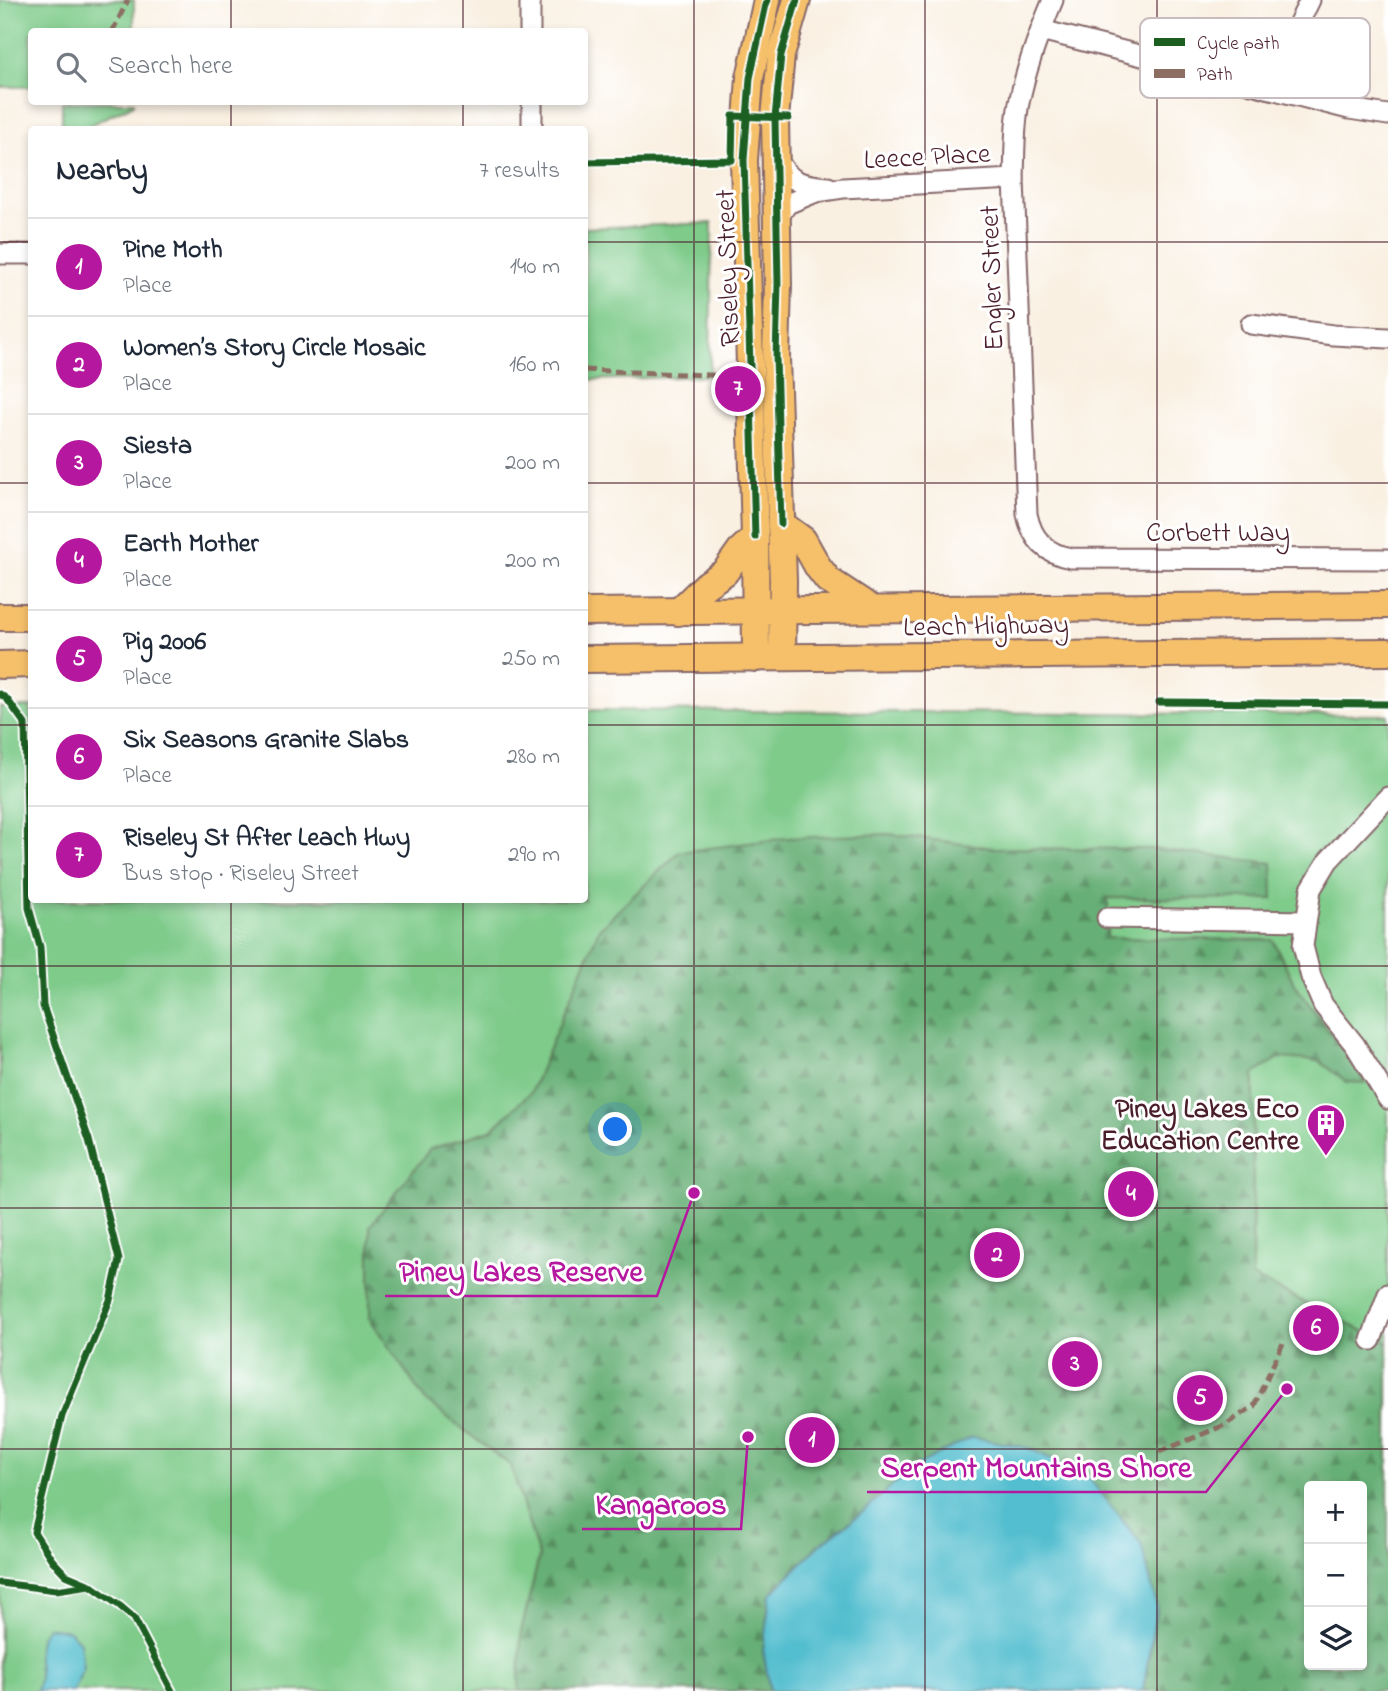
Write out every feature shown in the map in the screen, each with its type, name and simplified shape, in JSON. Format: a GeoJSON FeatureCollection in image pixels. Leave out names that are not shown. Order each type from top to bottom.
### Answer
{"type":"FeatureCollection","features":[{"type":"Feature","properties":{"kind":"highway","name":"Riseley Street"},"geometry":{"type":"LineString","coordinates":[[767,0],[750,78],[744,160],[756,610],[769,658]]}},
{"type":"Feature","properties":{"kind":"highway","name":"Riseley Street"},"geometry":{"type":"LineString","coordinates":[[769,658],[782,610],[774,153],[781,55],[797,0]]}},
{"type":"Feature","properties":{"kind":"highway"},"geometry":{"type":"LineString","coordinates":[[781,524],[803,540],[828,580],[872,609]]}},
{"type":"Feature","properties":{"kind":"highway"},"geometry":{"type":"LineString","coordinates":[[678,611],[706,585],[725,572],[740,551],[755,537]]}},
{"type":"Feature","properties":{"kind":"highway","name":"Leach Highway"},"geometry":{"type":"LineString","coordinates":[[588,612],[1388,605]]}},
{"type":"Feature","properties":{"kind":"highway"},"geometry":{"type":"LineString","coordinates":[[0,617],[28,617]]}},
{"type":"Feature","properties":{"kind":"highway","name":"Leach Highway"},"geometry":{"type":"LineString","coordinates":[[588,659],[1388,652]]}},
{"type":"Feature","properties":{"kind":"highway"},"geometry":{"type":"LineString","coordinates":[[0,664],[28,664]]}},
{"type":"Feature","properties":{"kind":"street"},"geometry":{"type":"LineString","coordinates":[[530,0],[530,28]]}},
{"type":"Feature","properties":{"kind":"street","name":"Engler Street"},"geometry":{"type":"LineString","coordinates":[[1050,551],[1035,537],[1027,514],[1014,179],[1019,104],[1053,0]]}},
{"type":"Feature","properties":{"kind":"street"},"geometry":{"type":"LineString","coordinates":[[1301,18],[1310,0]]}},
{"type":"Feature","properties":{"kind":"street"},"geometry":{"type":"LineString","coordinates":[[1041,30],[1140,55]]}},
{"type":"Feature","properties":{"kind":"street"},"geometry":{"type":"LineString","coordinates":[[1307,98],[1388,115]]}},
{"type":"Feature","properties":{"kind":"street"},"geometry":{"type":"LineString","coordinates":[[532,105],[532,126]]}},
{"type":"Feature","properties":{"kind":"street","name":"Leece Place"},"geometry":{"type":"LineString","coordinates":[[774,153],[785,173],[802,183],[843,188]]}},
{"type":"Feature","properties":{"kind":"street","name":"Leece Place"},"geometry":{"type":"LineString","coordinates":[[776,221],[787,204],[816,192],[843,188],[1014,179]]}},
{"type":"Feature","properties":{"kind":"street"},"geometry":{"type":"LineString","coordinates":[[0,254],[28,254]]}},
{"type":"Feature","properties":{"kind":"street"},"geometry":{"type":"LineString","coordinates":[[1251,324],[1333,335],[1388,338]]}},
{"type":"Feature","properties":{"kind":"street","name":"Corbett Way"},"geometry":{"type":"LineString","coordinates":[[1050,551],[1061,556],[1085,559],[1388,559]]}},
{"type":"Feature","properties":{"kind":"street"},"geometry":{"type":"LineString","coordinates":[[1388,797],[1328,861],[1311,889],[1303,946],[1311,977],[1323,1005],[1355,1045],[1388,1099]]}},
{"type":"Feature","properties":{"kind":"street"},"geometry":{"type":"LineString","coordinates":[[1107,918],[1305,921]]}},
{"type":"Feature","properties":{"kind":"street"},"geometry":{"type":"LineString","coordinates":[[1371,1340],[1388,1294]]}},
{"type":"Feature","properties":{"kind":"green space"},"geometry":{"type":"Polygon","coordinates":[[[0,0],[134,0],[134,28],[28,28],[28,87],[0,87],[0,0]]]}},
{"type":"Feature","properties":{"kind":"green space"},"geometry":{"type":"Polygon","coordinates":[[[62,105],[132,105],[90,126],[62,126],[62,105]]]}},
{"type":"Feature","properties":{"kind":"green space"},"geometry":{"type":"Polygon","coordinates":[[[712,223],[710,376],[588,380],[588,228],[712,223]]]}},
{"type":"Feature","properties":{"kind":"green space"},"geometry":{"type":"Polygon","coordinates":[[[0,707],[28,707],[28,903],[588,903],[588,710],[1388,715],[1388,1691],[0,1691],[0,707]]]}},
{"type":"Feature","properties":{"kind":"green space"},"geometry":{"type":"Polygon","coordinates":[[[888,834],[994,848],[1151,849],[1272,863],[1273,899],[1108,898],[1107,938],[1273,940],[1294,983],[1366,1083],[1347,1082],[1319,1061],[1279,1058],[1254,1074],[1252,1277],[1388,1343],[1388,1691],[1143,1691],[1157,1606],[864,1511],[817,1547],[770,1595],[763,1650],[770,1691],[519,1691],[521,1632],[539,1557],[511,1466],[425,1400],[370,1319],[370,1226],[430,1149],[491,1130],[531,1092],[599,929],[679,852],[787,838],[888,834]]]}},
{"type":"Feature","properties":{"kind":"water"},"geometry":{"type":"Polygon","coordinates":[[[972,1437],[1029,1448],[1088,1477],[1141,1544],[1157,1606],[1143,1691],[770,1691],[763,1650],[770,1595],[817,1547],[864,1511],[915,1466],[972,1437]]]}},
{"type":"Feature","properties":{"kind":"water"},"geometry":{"type":"Polygon","coordinates":[[[48,1627],[69,1631],[80,1642],[83,1669],[73,1691],[36,1691],[39,1683],[39,1644],[48,1627]]]}},
{"type":"Feature","properties":{"kind":"marked path"},"geometry":{"type":"LineString","coordinates":[[114,28],[128,0]]}},
{"type":"Feature","properties":{"kind":"marked path"},"geometry":{"type":"LineString","coordinates":[[588,370],[732,376]]}},
{"type":"Feature","properties":{"kind":"marked path"},"geometry":{"type":"LineString","coordinates":[[1159,1452],[1225,1425],[1254,1406],[1284,1341]]}},
{"type":"Feature","properties":{"kind":"cycle path"},"geometry":{"type":"LineString","coordinates":[[755,537],[744,160],[750,78],[767,0]]}},
{"type":"Feature","properties":{"kind":"cycle path"},"geometry":{"type":"LineString","coordinates":[[781,524],[776,357],[778,284],[775,118],[781,55],[797,0]]}},
{"type":"Feature","properties":{"kind":"cycle path"},"geometry":{"type":"LineString","coordinates":[[588,162],[732,160],[733,116],[788,118]]}},
{"type":"Feature","properties":{"kind":"cycle path"},"geometry":{"type":"LineString","coordinates":[[0,694],[7,699],[25,724],[28,862]]}},
{"type":"Feature","properties":{"kind":"cycle path"},"geometry":{"type":"LineString","coordinates":[[1159,702],[1388,704]]}},
{"type":"Feature","properties":{"kind":"cycle path"},"geometry":{"type":"LineString","coordinates":[[29,903],[40,947],[43,1006],[89,1140],[119,1260],[110,1300],[62,1416],[34,1532],[52,1560],[66,1575],[90,1585],[134,1618],[172,1691]]}},
{"type":"Feature","properties":{"kind":"cycle path"},"geometry":{"type":"LineString","coordinates":[[0,1583],[56,1590],[90,1585]]}},
{"type":"Feature","properties":{"kind":"place","name":"Riseley St After Leach Hwy"},"geometry":{"type":"Point","coordinates":[738,389]}},
{"type":"Feature","properties":{"kind":"place","name":"Piney Lakes Eco Education Centre"},"geometry":{"type":"Point","coordinates":[1326,1157]}},
{"type":"Feature","properties":{"kind":"place","name":"Piney Lakes Reserve"},"geometry":{"type":"Point","coordinates":[694,1193]}},
{"type":"Feature","properties":{"kind":"place","name":"Earth Mother"},"geometry":{"type":"Point","coordinates":[1131,1194]}},
{"type":"Feature","properties":{"kind":"place","name":"Women’s Story Circle Mosaic"},"geometry":{"type":"Point","coordinates":[997,1255]}},
{"type":"Feature","properties":{"kind":"place","name":"Six Seasons Granite Slabs"},"geometry":{"type":"Point","coordinates":[1316,1328]}},
{"type":"Feature","properties":{"kind":"place","name":"Siesta"},"geometry":{"type":"Point","coordinates":[1075,1364]}},
{"type":"Feature","properties":{"kind":"place","name":"Serpent Mountains Shore"},"geometry":{"type":"Point","coordinates":[1287,1389]}},
{"type":"Feature","properties":{"kind":"place","name":"Pig 2006"},"geometry":{"type":"Point","coordinates":[1200,1398]}},
{"type":"Feature","properties":{"kind":"place","name":"Kangaroos"},"geometry":{"type":"Point","coordinates":[748,1437]}},
{"type":"Feature","properties":{"kind":"place","name":"Pine Moth"},"geometry":{"type":"Point","coordinates":[812,1440]}}]}
